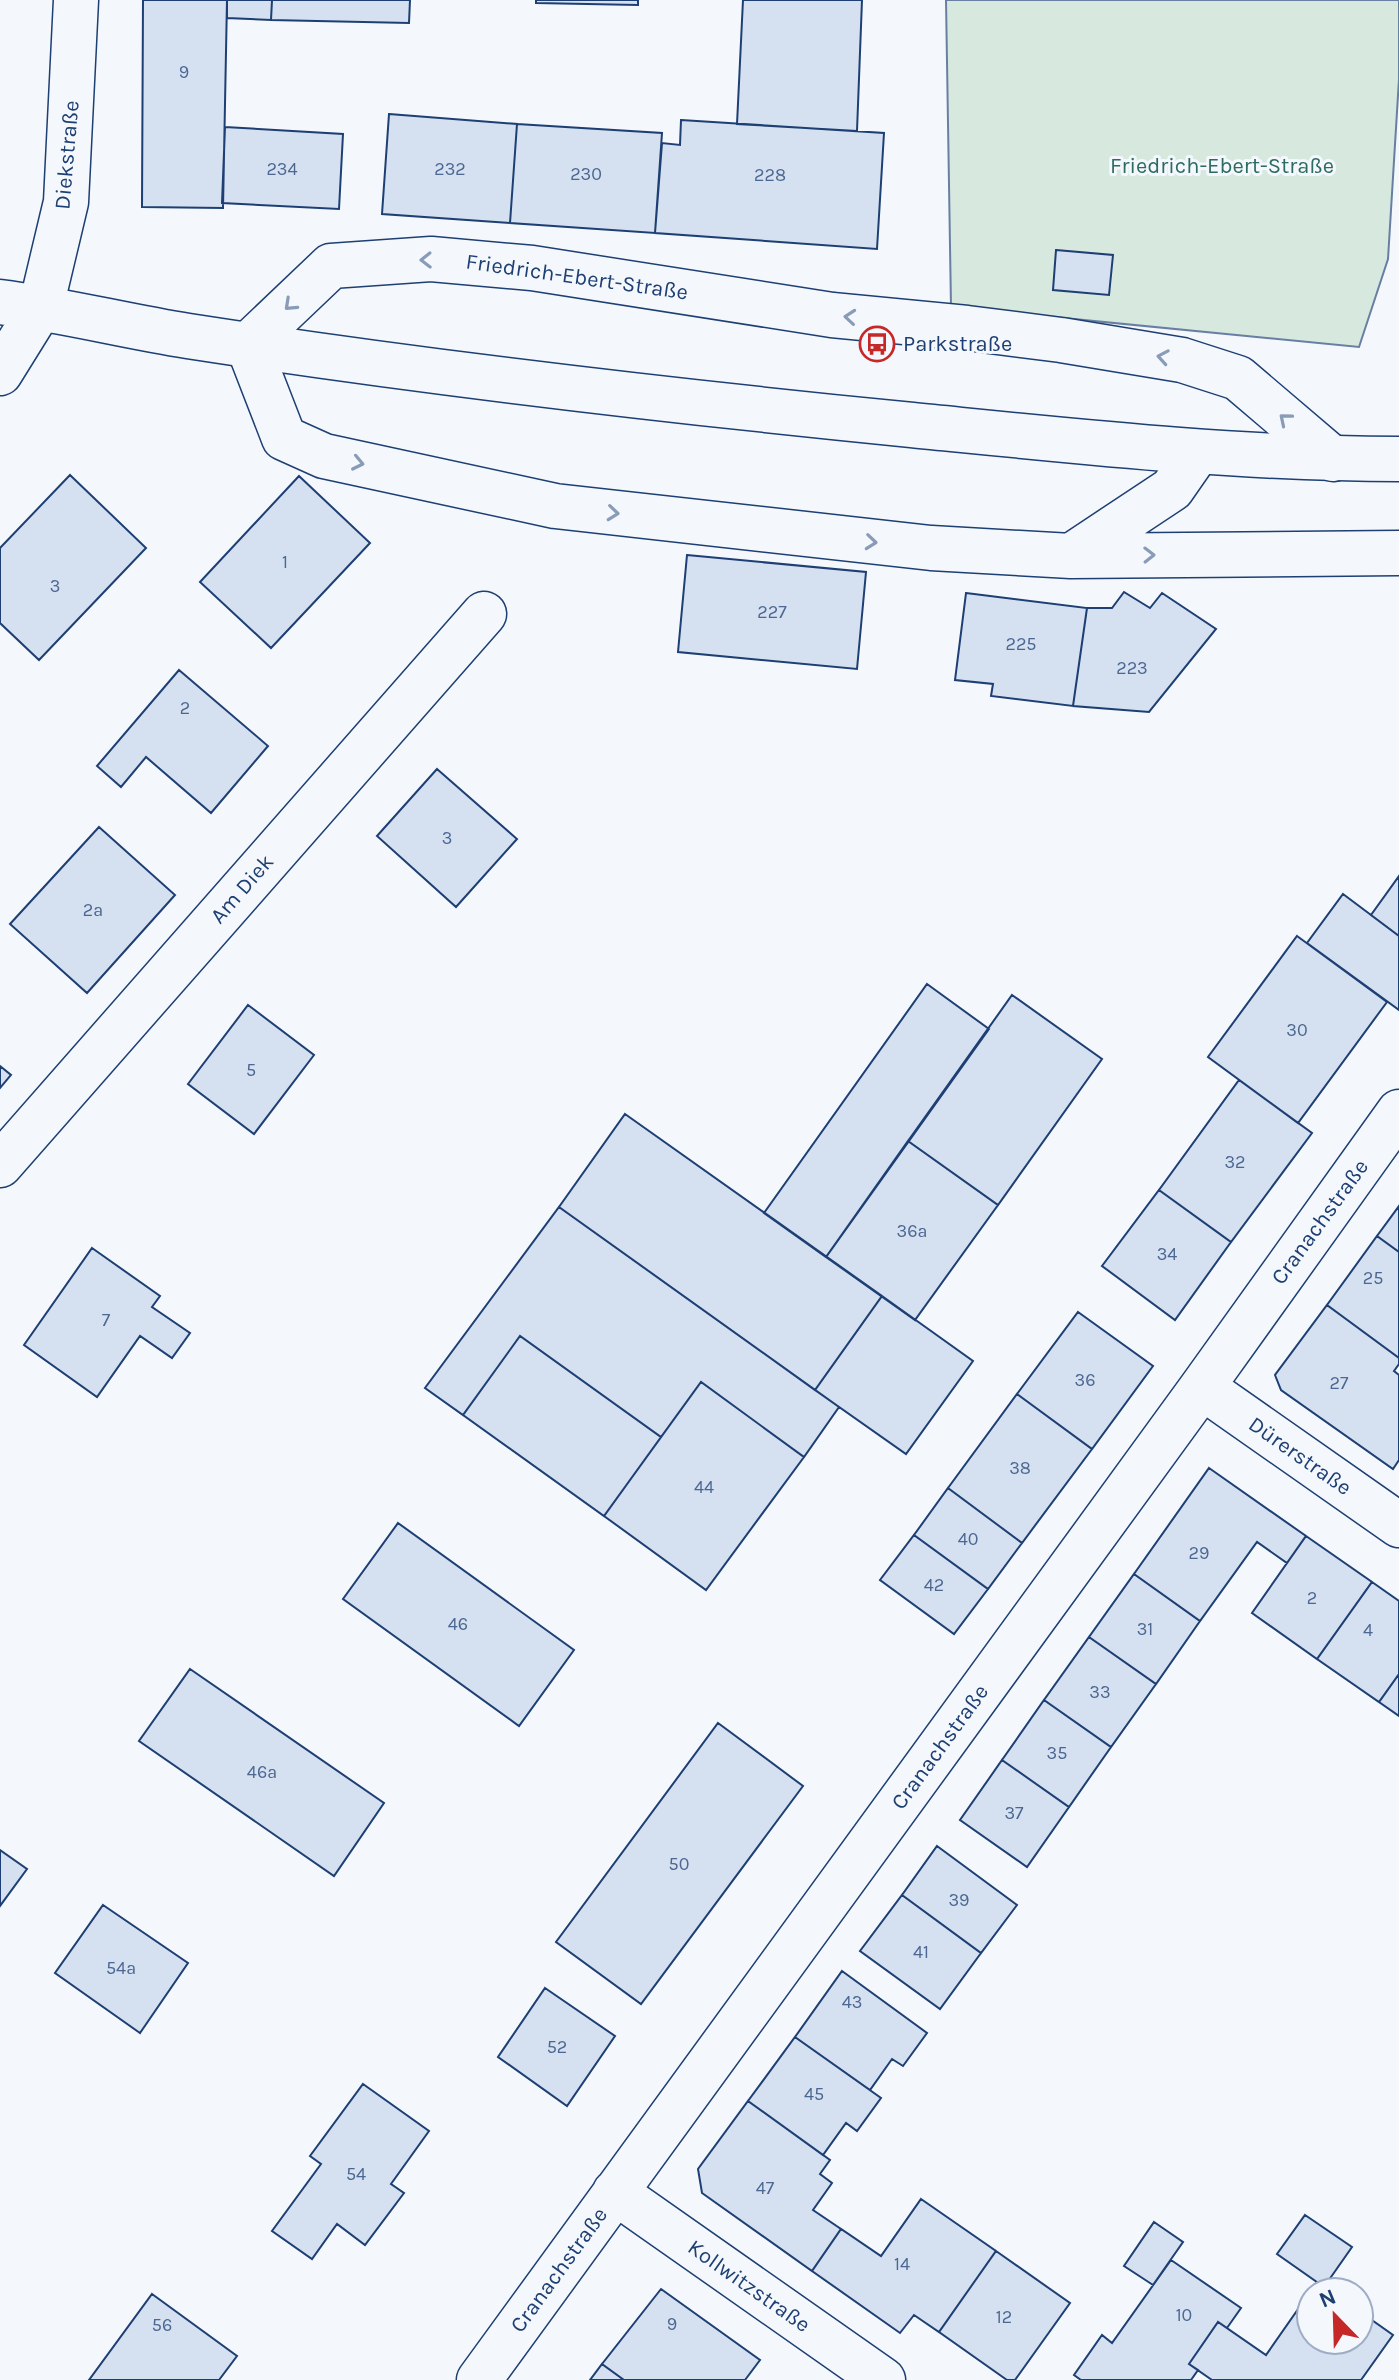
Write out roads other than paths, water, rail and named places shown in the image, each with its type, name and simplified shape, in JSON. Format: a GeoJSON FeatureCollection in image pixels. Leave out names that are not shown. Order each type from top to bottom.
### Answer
{"type":"FeatureCollection","features":[{"type":"Feature","properties":{"kind":"street","name":"Diekstraße"},"geometry":{"type":"LineString","coordinates":[[20,305],[66,202],[76,0]]}},
{"type":"Feature","properties":{"kind":"street","name":"Friedrich-Ebert-Straße"},"geometry":{"type":"LineString","coordinates":[[248,345],[331,266],[431,259],[532,268],[832,315],[1061,340],[1182,360],[1238,378],[1333,459]]}},
{"type":"Feature","properties":{"kind":"street"},"geometry":{"type":"LineString","coordinates":[[0,373],[20,305],[248,345],[672,399],[1197,453],[1399,459]]}},
{"type":"Feature","properties":{"kind":"street"},"geometry":{"type":"LineString","coordinates":[[248,345],[284,438],[324,456],[555,506],[931,548],[1071,556],[1399,553]]}},
{"type":"Feature","properties":{"kind":"street"},"geometry":{"type":"LineString","coordinates":[[1071,556],[1172,489],[1197,453]]}},
{"type":"Feature","properties":{"kind":"street","name":"Am Diek"},"geometry":{"type":"LineString","coordinates":[[0,1165],[484,614]]}},
{"type":"Feature","properties":{"kind":"street","name":"Cranachstraße"},"geometry":{"type":"LineString","coordinates":[[479,2380],[1399,1112]]}},
{"type":"Feature","properties":{"kind":"street","name":"Dürerstraße"},"geometry":{"type":"LineString","coordinates":[[1202,1387],[1399,1525]]}},
{"type":"Feature","properties":{"kind":"street","name":"Kollwitzstraße"},"geometry":{"type":"LineString","coordinates":[[615,2192],[883,2380]]}},
{"type":"Feature","properties":{"kind":"place","name":"Parkstraße"},"geometry":{"type":"Point","coordinates":[877,344]}}]}
